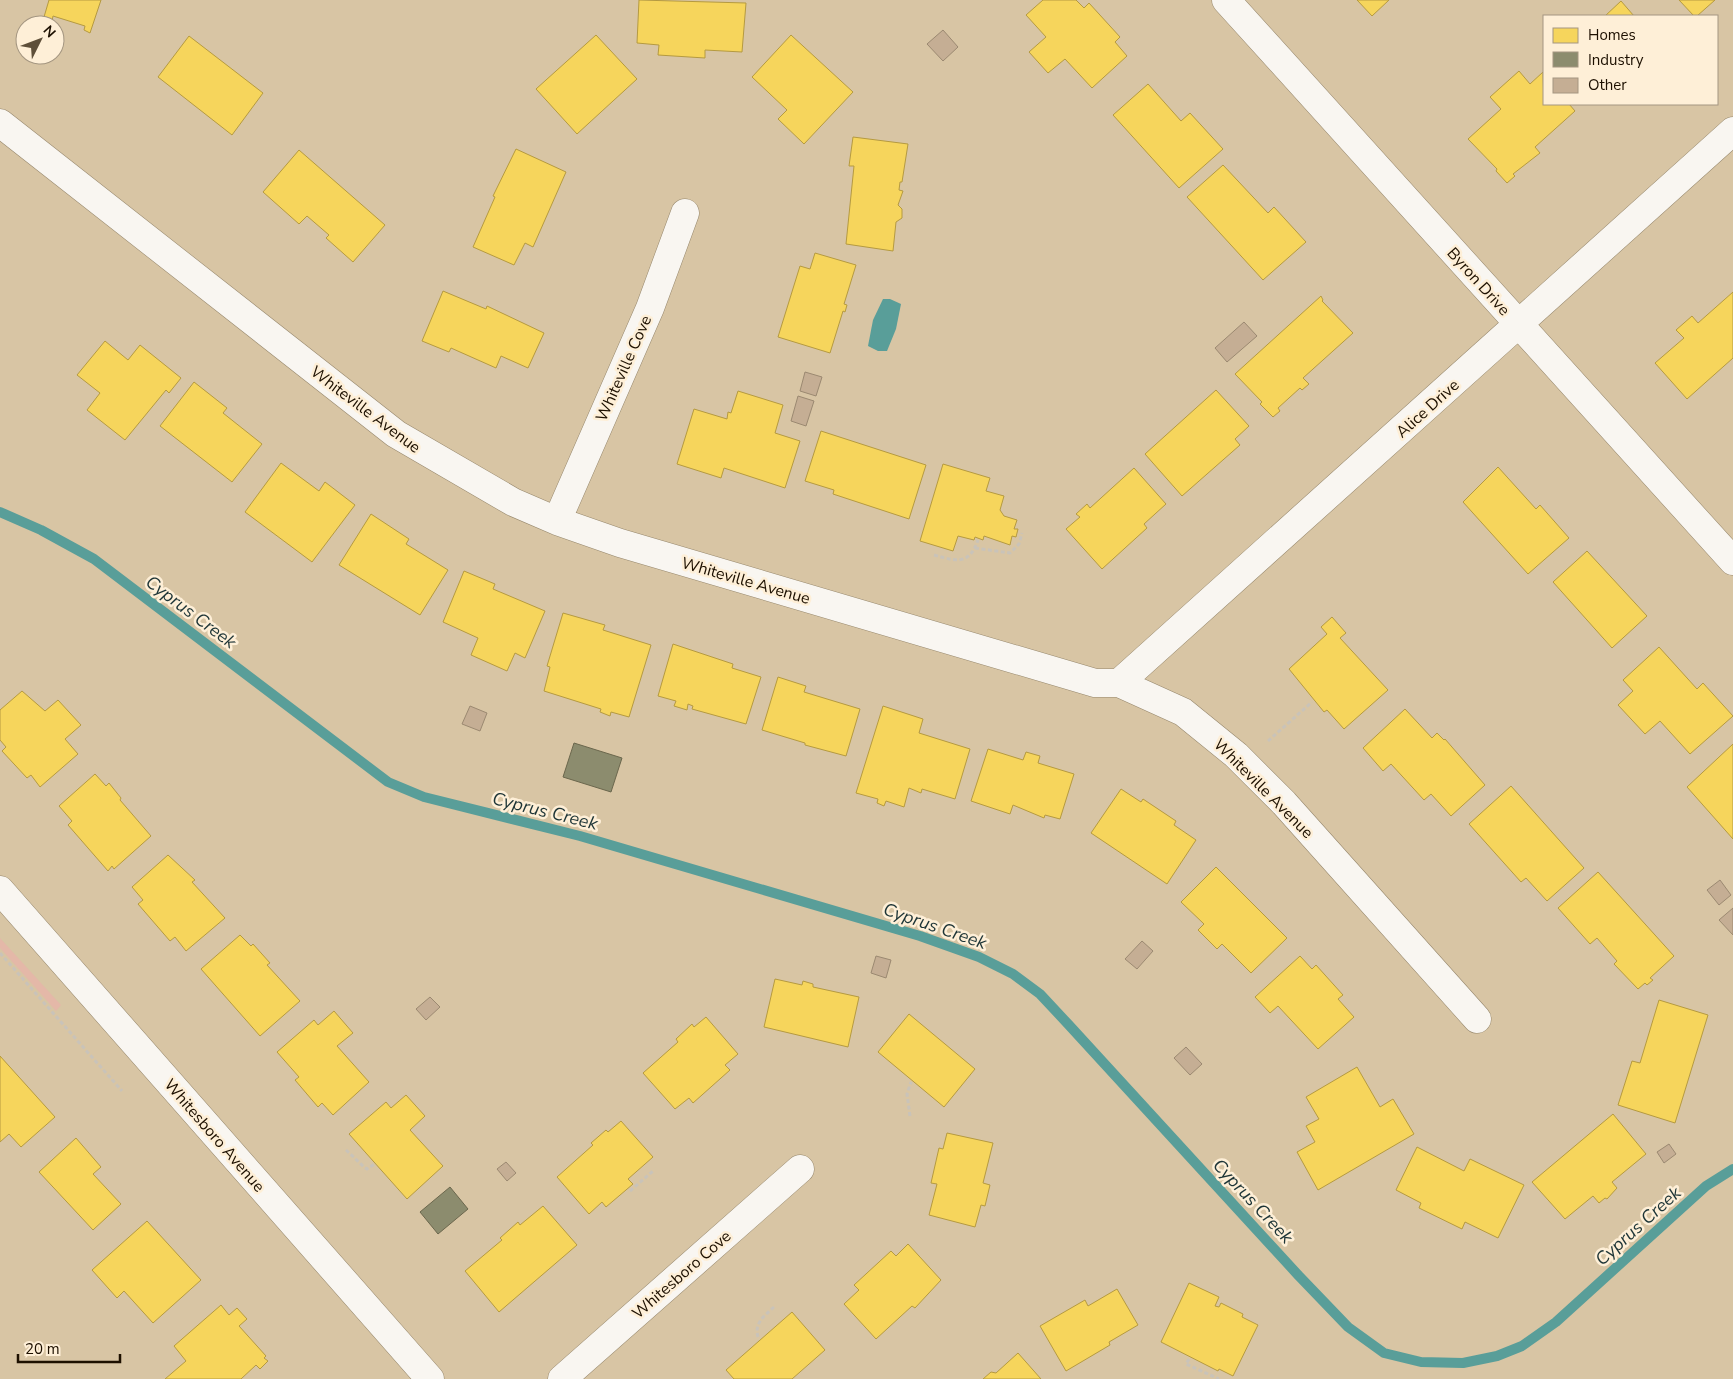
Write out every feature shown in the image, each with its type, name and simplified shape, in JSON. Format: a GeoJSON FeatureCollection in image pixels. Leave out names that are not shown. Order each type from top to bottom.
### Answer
{"type":"FeatureCollection","features":[{"type":"Feature","properties":{"kind":"street","name":"Byron Drive"},"geometry":{"type":"LineString","coordinates":[[1226,0],[1733,561]]}},
{"type":"Feature","properties":{"kind":"street","name":"Whiteville Avenue"},"geometry":{"type":"LineString","coordinates":[[0,123],[396,434],[482,486],[557,521],[628,545],[1095,683],[1119,683],[1183,712],[1236,755],[1284,803],[1477,1020]]}},
{"type":"Feature","properties":{"kind":"street","name":"Alice Drive"},"geometry":{"type":"LineString","coordinates":[[1119,683],[1733,131]]}},
{"type":"Feature","properties":{"kind":"street","name":"Whiteville Cove"},"geometry":{"type":"LineString","coordinates":[[557,521],[650,308],[685,213]]}},
{"type":"Feature","properties":{"kind":"street","name":"Whitesboro Avenue"},"geometry":{"type":"LineString","coordinates":[[0,890],[430,1379]]}},
{"type":"Feature","properties":{"kind":"street","name":"Whitesboro Cove"},"geometry":{"type":"LineString","coordinates":[[562,1379],[800,1169]]}},
{"type":"Feature","properties":{"kind":"path"},"geometry":{"type":"LineString","coordinates":[[975,548],[1010,553],[1019,544],[1022,532]]}},
{"type":"Feature","properties":{"kind":"path"},"geometry":{"type":"LineString","coordinates":[[934,555],[963,560],[968,558],[978,540]]}},
{"type":"Feature","properties":{"kind":"path"},"geometry":{"type":"LineString","coordinates":[[1266,743],[1312,702]]}},
{"type":"Feature","properties":{"kind":"path"},"geometry":{"type":"LineString","coordinates":[[0,953],[122,1091]]}},
{"type":"Feature","properties":{"kind":"path"},"geometry":{"type":"LineString","coordinates":[[910,1116],[907,1094],[911,1082]]}},
{"type":"Feature","properties":{"kind":"path"},"geometry":{"type":"LineString","coordinates":[[346,1150],[367,1169],[376,1163]]}},
{"type":"Feature","properties":{"kind":"path"},"geometry":{"type":"LineString","coordinates":[[630,1191],[653,1171]]}},
{"type":"Feature","properties":{"kind":"path"},"geometry":{"type":"LineString","coordinates":[[758,1337],[757,1327],[760,1320],[774,1308]]}},
{"type":"Feature","properties":{"kind":"path"},"geometry":{"type":"LineString","coordinates":[[1189,1359],[1186,1364],[1219,1379]]}},
{"type":"Feature","properties":{"kind":"shaded area"},"geometry":{"type":"Polygon","coordinates":[[[0,938],[61,1005],[56,1011],[0,948],[0,938]]]}},
{"type":"Feature","properties":{"kind":"water"},"geometry":{"type":"Polygon","coordinates":[[[883,299],[890,299],[901,304],[896,329],[887,351],[878,351],[868,346],[873,320],[883,299]]]}},
{"type":"Feature","properties":{"kind":"building: Homes"},"geometry":{"type":"Polygon","coordinates":[[[49,0],[101,0],[90,33],[84,30],[85,26],[65,20],[65,15],[45,15],[49,0]]]}},
{"type":"Feature","properties":{"kind":"building: Homes"},"geometry":{"type":"Polygon","coordinates":[[[639,0],[746,3],[742,52],[705,50],[705,58],[658,55],[659,45],[637,43],[639,0]]]}},
{"type":"Feature","properties":{"kind":"building: Homes"},"geometry":{"type":"Polygon","coordinates":[[[1043,0],[1076,0],[1084,8],[1089,3],[1120,37],[1115,42],[1127,56],[1092,88],[1065,59],[1048,73],[1029,52],[1046,37],[1026,15],[1043,0]]]}},
{"type":"Feature","properties":{"kind":"building: Homes"},"geometry":{"type":"Polygon","coordinates":[[[1357,0],[1389,0],[1372,16],[1357,0]]]}},
{"type":"Feature","properties":{"kind":"building: Homes"},"geometry":{"type":"Polygon","coordinates":[[[1679,0],[1715,0],[1698,15],[1693,15],[1679,0]]]}},
{"type":"Feature","properties":{"kind":"building: Homes"},"geometry":{"type":"Polygon","coordinates":[[[1621,1],[1633,15],[1606,15],[1621,1]]]}},
{"type":"Feature","properties":{"kind":"building: Homes"},"geometry":{"type":"Polygon","coordinates":[[[596,35],[637,79],[577,134],[536,89],[596,35]]]}},
{"type":"Feature","properties":{"kind":"building: Homes"},"geometry":{"type":"Polygon","coordinates":[[[791,35],[853,92],[804,144],[778,119],[787,110],[752,77],[791,35]]]}},
{"type":"Feature","properties":{"kind":"building: Homes"},"geometry":{"type":"Polygon","coordinates":[[[189,36],[263,93],[232,135],[158,77],[189,36]]]}},
{"type":"Feature","properties":{"kind":"building: Homes"},"geometry":{"type":"Polygon","coordinates":[[[1519,71],[1530,84],[1543,72],[1543,105],[1570,105],[1575,111],[1535,147],[1540,153],[1513,174],[1515,176],[1507,183],[1496,171],[1497,169],[1468,139],[1501,109],[1490,97],[1519,71]]]}},
{"type":"Feature","properties":{"kind":"building: Homes"},"geometry":{"type":"Polygon","coordinates":[[[1148,84],[1181,121],[1190,113],[1223,149],[1179,188],[1113,115],[1148,84]]]}},
{"type":"Feature","properties":{"kind":"building: Homes"},"geometry":{"type":"Polygon","coordinates":[[[853,137],[908,144],[899,190],[903,191],[898,205],[902,209],[902,218],[896,222],[893,251],[846,244],[854,166],[849,166],[853,137]]]}},
{"type":"Feature","properties":{"kind":"building: Homes"},"geometry":{"type":"Polygon","coordinates":[[[516,149],[566,172],[533,247],[525,243],[514,265],[473,247],[495,197],[493,196],[516,149]]]}},
{"type":"Feature","properties":{"kind":"building: Homes"},"geometry":{"type":"Polygon","coordinates":[[[299,150],[385,225],[353,262],[326,238],[329,235],[307,216],[299,224],[263,192],[299,150]]]}},
{"type":"Feature","properties":{"kind":"building: Homes"},"geometry":{"type":"Polygon","coordinates":[[[1223,165],[1268,213],[1274,207],[1306,242],[1263,280],[1187,197],[1223,165]]]}},
{"type":"Feature","properties":{"kind":"building: Homes"},"geometry":{"type":"Polygon","coordinates":[[[815,253],[856,265],[844,304],[847,305],[845,312],[843,311],[830,353],[778,337],[800,266],[810,269],[815,253]]]}},
{"type":"Feature","properties":{"kind":"building: Homes"},"geometry":{"type":"Polygon","coordinates":[[[443,291],[486,309],[487,306],[544,333],[528,368],[501,356],[496,368],[451,348],[449,352],[422,341],[443,291]]]}},
{"type":"Feature","properties":{"kind":"building: Homes"},"geometry":{"type":"Polygon","coordinates":[[[1733,292],[1733,358],[1687,399],[1655,363],[1684,338],[1676,330],[1692,316],[1698,323],[1733,292]]]}},
{"type":"Feature","properties":{"kind":"building: Homes"},"geometry":{"type":"Polygon","coordinates":[[[1321,296],[1322,301],[1353,333],[1303,378],[1309,384],[1302,390],[1300,388],[1278,408],[1280,411],[1273,417],[1260,404],[1262,402],[1235,374],[1321,296]]]}},
{"type":"Feature","properties":{"kind":"building: Homes"},"geometry":{"type":"Polygon","coordinates":[[[105,341],[128,360],[140,345],[181,378],[169,393],[166,390],[125,440],[87,410],[100,393],[77,375],[105,341]]]}},
{"type":"Feature","properties":{"kind":"building: Homes"},"geometry":{"type":"Polygon","coordinates":[[[194,382],[227,408],[223,413],[262,444],[232,482],[160,426],[194,382]]]}},
{"type":"Feature","properties":{"kind":"building: Homes"},"geometry":{"type":"Polygon","coordinates":[[[1216,390],[1249,426],[1235,439],[1240,445],[1182,496],[1145,454],[1216,390]]]}},
{"type":"Feature","properties":{"kind":"building: Homes"},"geometry":{"type":"Polygon","coordinates":[[[738,391],[783,405],[775,433],[800,441],[785,488],[724,468],[721,478],[677,464],[694,409],[727,419],[728,412],[731,413],[738,391]]]}},
{"type":"Feature","properties":{"kind":"building: Homes"},"geometry":{"type":"Polygon","coordinates":[[[821,431],[926,465],[909,519],[833,494],[834,490],[805,481],[821,431]]]}},
{"type":"Feature","properties":{"kind":"building: Homes"},"geometry":{"type":"Polygon","coordinates":[[[281,463],[319,491],[325,482],[355,505],[312,562],[245,512],[281,463]]]}},
{"type":"Feature","properties":{"kind":"building: Homes"},"geometry":{"type":"Polygon","coordinates":[[[943,464],[990,478],[986,491],[1004,496],[1000,510],[1004,516],[1017,520],[1014,529],[1018,529],[1016,537],[1012,536],[1010,545],[984,536],[983,540],[975,537],[974,540],[958,536],[953,551],[920,541],[943,464]]]}},
{"type":"Feature","properties":{"kind":"building: Homes"},"geometry":{"type":"Polygon","coordinates":[[[1498,467],[1536,509],[1540,505],[1569,538],[1528,574],[1463,502],[1498,467]]]}},
{"type":"Feature","properties":{"kind":"building: Homes"},"geometry":{"type":"Polygon","coordinates":[[[1134,468],[1166,504],[1144,524],[1147,528],[1102,569],[1066,529],[1080,517],[1076,514],[1087,504],[1090,508],[1134,468]]]}},
{"type":"Feature","properties":{"kind":"building: Homes"},"geometry":{"type":"Polygon","coordinates":[[[371,514],[409,539],[406,544],[448,570],[420,615],[339,565],[371,514]]]}},
{"type":"Feature","properties":{"kind":"building: Homes"},"geometry":{"type":"Polygon","coordinates":[[[1587,551],[1647,616],[1612,648],[1553,582],[1587,551]]]}},
{"type":"Feature","properties":{"kind":"building: Homes"},"geometry":{"type":"Polygon","coordinates":[[[464,571],[495,584],[493,589],[545,611],[525,658],[515,653],[507,671],[471,655],[478,638],[443,622],[464,571]]]}},
{"type":"Feature","properties":{"kind":"building: Homes"},"geometry":{"type":"Polygon","coordinates":[[[563,613],[605,625],[603,630],[651,645],[629,717],[611,712],[610,716],[600,712],[601,709],[544,691],[550,667],[547,666],[563,613]]]}},
{"type":"Feature","properties":{"kind":"building: Homes"},"geometry":{"type":"Polygon","coordinates":[[[1332,617],[1346,633],[1340,638],[1388,690],[1344,729],[1327,710],[1324,712],[1289,669],[1327,634],[1321,627],[1332,617]]]}},
{"type":"Feature","properties":{"kind":"building: Homes"},"geometry":{"type":"Polygon","coordinates":[[[673,644],[733,664],[732,668],[761,677],[746,724],[692,709],[693,706],[688,704],[687,710],[674,706],[676,701],[658,696],[673,644]]]}},
{"type":"Feature","properties":{"kind":"building: Homes"},"geometry":{"type":"Polygon","coordinates":[[[1659,647],[1697,689],[1703,683],[1733,716],[1690,754],[1660,721],[1645,734],[1618,705],[1633,691],[1623,680],[1659,647]]]}},
{"type":"Feature","properties":{"kind":"building: Homes"},"geometry":{"type":"Polygon","coordinates":[[[778,677],[806,686],[804,692],[860,709],[846,756],[805,745],[805,743],[762,730],[778,677]]]}},
{"type":"Feature","properties":{"kind":"building: Homes"},"geometry":{"type":"Polygon","coordinates":[[[22,691],[45,711],[58,700],[81,725],[65,739],[78,754],[40,787],[31,775],[27,778],[2,751],[6,747],[0,740],[0,710],[22,691]]]}},
{"type":"Feature","properties":{"kind":"building: Homes"},"geometry":{"type":"Polygon","coordinates":[[[883,706],[923,719],[919,733],[970,749],[955,799],[922,789],[921,793],[909,788],[904,807],[886,801],[884,806],[877,803],[878,799],[856,793],[883,706]]]}},
{"type":"Feature","properties":{"kind":"building: Homes"},"geometry":{"type":"Polygon","coordinates":[[[1405,709],[1432,738],[1437,733],[1445,739],[1485,785],[1451,816],[1431,794],[1424,800],[1391,764],[1383,771],[1363,748],[1405,709]]]}},
{"type":"Feature","properties":{"kind":"building: Homes"},"geometry":{"type":"Polygon","coordinates":[[[1733,744],[1733,839],[1687,787],[1733,744]]]}},
{"type":"Feature","properties":{"kind":"building: Homes"},"geometry":{"type":"Polygon","coordinates":[[[988,749],[1023,760],[1026,752],[1040,756],[1038,763],[1074,774],[1060,819],[1045,815],[1044,818],[1013,805],[1010,814],[971,801],[988,749]]]}},
{"type":"Feature","properties":{"kind":"building: Homes"},"geometry":{"type":"Polygon","coordinates":[[[95,774],[106,786],[109,783],[121,798],[120,800],[151,836],[114,869],[112,866],[108,871],[68,825],[72,821],[59,806],[95,774]]]}},
{"type":"Feature","properties":{"kind":"building: Homes"},"geometry":{"type":"Polygon","coordinates":[[[1511,786],[1584,868],[1547,901],[1526,878],[1521,882],[1469,824],[1511,786]]]}},
{"type":"Feature","properties":{"kind":"building: Homes"},"geometry":{"type":"Polygon","coordinates":[[[1121,789],[1141,802],[1143,799],[1176,821],[1174,825],[1196,840],[1167,884],[1091,833],[1121,789]]]}},
{"type":"Feature","properties":{"kind":"building: Homes"},"geometry":{"type":"Polygon","coordinates":[[[168,855],[195,880],[192,882],[225,918],[186,951],[175,937],[170,941],[138,904],[143,900],[132,887],[168,855]]]}},
{"type":"Feature","properties":{"kind":"building: Homes"},"geometry":{"type":"Polygon","coordinates":[[[1216,867],[1287,938],[1251,973],[1222,944],[1217,949],[1198,930],[1204,924],[1181,902],[1216,867]]]}},
{"type":"Feature","properties":{"kind":"building: Homes"},"geometry":{"type":"Polygon","coordinates":[[[1598,872],[1674,956],[1650,978],[1653,980],[1647,985],[1645,983],[1638,989],[1614,964],[1617,961],[1597,938],[1590,944],[1558,908],[1598,872]]]}},
{"type":"Feature","properties":{"kind":"building: Homes"},"geometry":{"type":"Polygon","coordinates":[[[240,935],[251,946],[253,944],[270,963],[267,965],[300,1001],[260,1036],[201,969],[240,935]]]}},
{"type":"Feature","properties":{"kind":"building: Homes"},"geometry":{"type":"Polygon","coordinates":[[[1300,956],[1312,969],[1316,965],[1343,995],[1338,999],[1354,1017],[1318,1049],[1278,1006],[1270,1013],[1255,997],[1300,956]]]}},
{"type":"Feature","properties":{"kind":"building: Homes"},"geometry":{"type":"Polygon","coordinates":[[[775,979],[802,985],[803,981],[813,984],[813,987],[859,997],[848,1047],[764,1027],[775,979]]]}},
{"type":"Feature","properties":{"kind":"building: Homes"},"geometry":{"type":"Polygon","coordinates":[[[1659,1000],[1708,1015],[1675,1123],[1618,1105],[1632,1061],[1640,1063],[1659,1000]]]}},
{"type":"Feature","properties":{"kind":"building: Homes"},"geometry":{"type":"Polygon","coordinates":[[[334,1011],[353,1033],[337,1046],[369,1082],[333,1115],[322,1103],[318,1107],[295,1080],[299,1077],[277,1052],[314,1020],[318,1025],[334,1011]]]}},
{"type":"Feature","properties":{"kind":"building: Homes"},"geometry":{"type":"Polygon","coordinates":[[[909,1014],[975,1069],[944,1107],[878,1052],[909,1014]]]}},
{"type":"Feature","properties":{"kind":"building: Homes"},"geometry":{"type":"Polygon","coordinates":[[[706,1017],[738,1054],[725,1065],[730,1070],[693,1103],[689,1098],[675,1109],[643,1073],[678,1042],[676,1039],[692,1024],[694,1027],[706,1017]]]}},
{"type":"Feature","properties":{"kind":"building: Homes"},"geometry":{"type":"Polygon","coordinates":[[[0,1056],[55,1117],[21,1147],[9,1134],[0,1142],[0,1056]]]}},
{"type":"Feature","properties":{"kind":"building: Homes"},"geometry":{"type":"Polygon","coordinates":[[[1357,1067],[1380,1107],[1393,1099],[1414,1134],[1318,1190],[1297,1152],[1315,1142],[1306,1126],[1319,1119],[1306,1097],[1357,1067]]]}},
{"type":"Feature","properties":{"kind":"building: Homes"},"geometry":{"type":"Polygon","coordinates":[[[406,1095],[425,1116],[410,1130],[443,1166],[407,1199],[349,1134],[386,1102],[391,1108],[406,1095]]]}},
{"type":"Feature","properties":{"kind":"building: Homes"},"geometry":{"type":"Polygon","coordinates":[[[1613,1114],[1646,1154],[1612,1182],[1617,1188],[1607,1199],[1605,1198],[1599,1203],[1593,1196],[1565,1219],[1532,1182],[1613,1114]]]}},
{"type":"Feature","properties":{"kind":"building: Homes"},"geometry":{"type":"Polygon","coordinates":[[[621,1121],[653,1157],[628,1179],[633,1184],[606,1207],[602,1202],[589,1214],[557,1177],[593,1145],[591,1143],[606,1130],[608,1132],[621,1121]]]}},
{"type":"Feature","properties":{"kind":"building: Homes"},"geometry":{"type":"Polygon","coordinates":[[[947,1133],[993,1143],[983,1183],[990,1185],[985,1206],[981,1205],[975,1227],[929,1215],[937,1184],[931,1183],[939,1148],[943,1149],[947,1133]]]}},
{"type":"Feature","properties":{"kind":"building: Homes"},"geometry":{"type":"Polygon","coordinates":[[[76,1138],[101,1167],[93,1174],[121,1204],[93,1230],[39,1172],[76,1138]]]}},
{"type":"Feature","properties":{"kind":"building: Homes"},"geometry":{"type":"Polygon","coordinates":[[[1417,1147],[1464,1171],[1470,1159],[1524,1185],[1498,1238],[1465,1222],[1462,1229],[1419,1208],[1421,1203],[1396,1190],[1417,1147]]]}},
{"type":"Feature","properties":{"kind":"building: Homes"},"geometry":{"type":"Polygon","coordinates":[[[543,1206],[577,1245],[499,1312],[465,1271],[502,1240],[500,1238],[518,1222],[520,1225],[543,1206]]]}},
{"type":"Feature","properties":{"kind":"building: Homes"},"geometry":{"type":"Polygon","coordinates":[[[147,1221],[201,1280],[153,1323],[124,1291],[117,1298],[92,1270],[147,1221]]]}},
{"type":"Feature","properties":{"kind":"building: Homes"},"geometry":{"type":"Polygon","coordinates":[[[908,1244],[941,1280],[915,1308],[912,1306],[876,1339],[844,1304],[859,1290],[854,1285],[891,1251],[896,1256],[908,1244]]]}},
{"type":"Feature","properties":{"kind":"building: Homes"},"geometry":{"type":"Polygon","coordinates":[[[1189,1283],[1219,1297],[1215,1306],[1219,1307],[1221,1303],[1243,1314],[1242,1317],[1258,1325],[1233,1376],[1219,1369],[1218,1371],[1161,1342],[1189,1283]]]}},
{"type":"Feature","properties":{"kind":"building: Homes"},"geometry":{"type":"Polygon","coordinates":[[[1117,1289],[1138,1325],[1109,1342],[1110,1345],[1066,1371],[1040,1326],[1085,1300],[1088,1306],[1117,1289]]]}},
{"type":"Feature","properties":{"kind":"building: Homes"},"geometry":{"type":"Polygon","coordinates":[[[221,1305],[229,1315],[237,1308],[247,1319],[239,1326],[266,1356],[264,1358],[268,1361],[260,1369],[256,1365],[241,1379],[165,1379],[186,1361],[174,1346],[221,1305]]]}},
{"type":"Feature","properties":{"kind":"building: Homes"},"geometry":{"type":"Polygon","coordinates":[[[792,1312],[825,1350],[792,1379],[734,1379],[726,1370],[792,1312]]]}},
{"type":"Feature","properties":{"kind":"building: Homes"},"geometry":{"type":"Polygon","coordinates":[[[1018,1353],[1041,1379],[983,1379],[991,1372],[996,1373],[1018,1353]]]}},
{"type":"Feature","properties":{"kind":"building: Industry"},"geometry":{"type":"Polygon","coordinates":[[[574,743],[622,758],[611,792],[563,777],[574,743]]]}},
{"type":"Feature","properties":{"kind":"building: Industry"},"geometry":{"type":"Polygon","coordinates":[[[450,1187],[468,1209],[438,1234],[420,1212],[450,1187]]]}},
{"type":"Feature","properties":{"kind":"building: Other"},"geometry":{"type":"Polygon","coordinates":[[[943,30],[958,47],[943,61],[927,44],[943,30]]]}},
{"type":"Feature","properties":{"kind":"building: Other"},"geometry":{"type":"Polygon","coordinates":[[[1244,322],[1257,336],[1227,362],[1215,348],[1244,322]]]}},
{"type":"Feature","properties":{"kind":"building: Other"},"geometry":{"type":"Polygon","coordinates":[[[805,372],[822,377],[816,396],[800,391],[805,372]]]}},
{"type":"Feature","properties":{"kind":"building: Other"},"geometry":{"type":"Polygon","coordinates":[[[798,396],[814,401],[806,426],[791,421],[798,396]]]}},
{"type":"Feature","properties":{"kind":"building: Other"},"geometry":{"type":"Polygon","coordinates":[[[470,706],[487,713],[480,731],[462,724],[470,706]]]}},
{"type":"Feature","properties":{"kind":"building: Other"},"geometry":{"type":"Polygon","coordinates":[[[1720,880],[1731,895],[1719,905],[1707,890],[1720,880]]]}},
{"type":"Feature","properties":{"kind":"building: Other"},"geometry":{"type":"Polygon","coordinates":[[[1733,908],[1733,935],[1719,920],[1733,908]]]}},
{"type":"Feature","properties":{"kind":"building: Other"},"geometry":{"type":"Polygon","coordinates":[[[1142,941],[1153,951],[1137,969],[1125,959],[1142,941]]]}},
{"type":"Feature","properties":{"kind":"building: Other"},"geometry":{"type":"Polygon","coordinates":[[[876,956],[891,960],[886,978],[871,973],[876,956]]]}},
{"type":"Feature","properties":{"kind":"building: Other"},"geometry":{"type":"Polygon","coordinates":[[[430,997],[440,1007],[426,1020],[416,1009],[430,997]]]}},
{"type":"Feature","properties":{"kind":"building: Other"},"geometry":{"type":"Polygon","coordinates":[[[1186,1047],[1202,1064],[1190,1075],[1174,1058],[1186,1047]]]}},
{"type":"Feature","properties":{"kind":"building: Other"},"geometry":{"type":"Polygon","coordinates":[[[1669,1144],[1676,1154],[1664,1163],[1657,1152],[1669,1144]]]}},
{"type":"Feature","properties":{"kind":"building: Other"},"geometry":{"type":"Polygon","coordinates":[[[506,1162],[516,1173],[507,1181],[497,1169],[506,1162]]]}},
{"type":"Feature","properties":{"kind":"waterway","name":"Cyprus Creek"},"geometry":{"type":"LineString","coordinates":[[0,512],[41,530],[94,559],[388,782],[424,797],[580,836],[920,936],[979,957],[1013,974],[1040,994],[1348,1327],[1384,1353],[1421,1362],[1463,1363],[1497,1356],[1522,1346],[1556,1322],[1706,1186],[1733,1169]]}}]}
